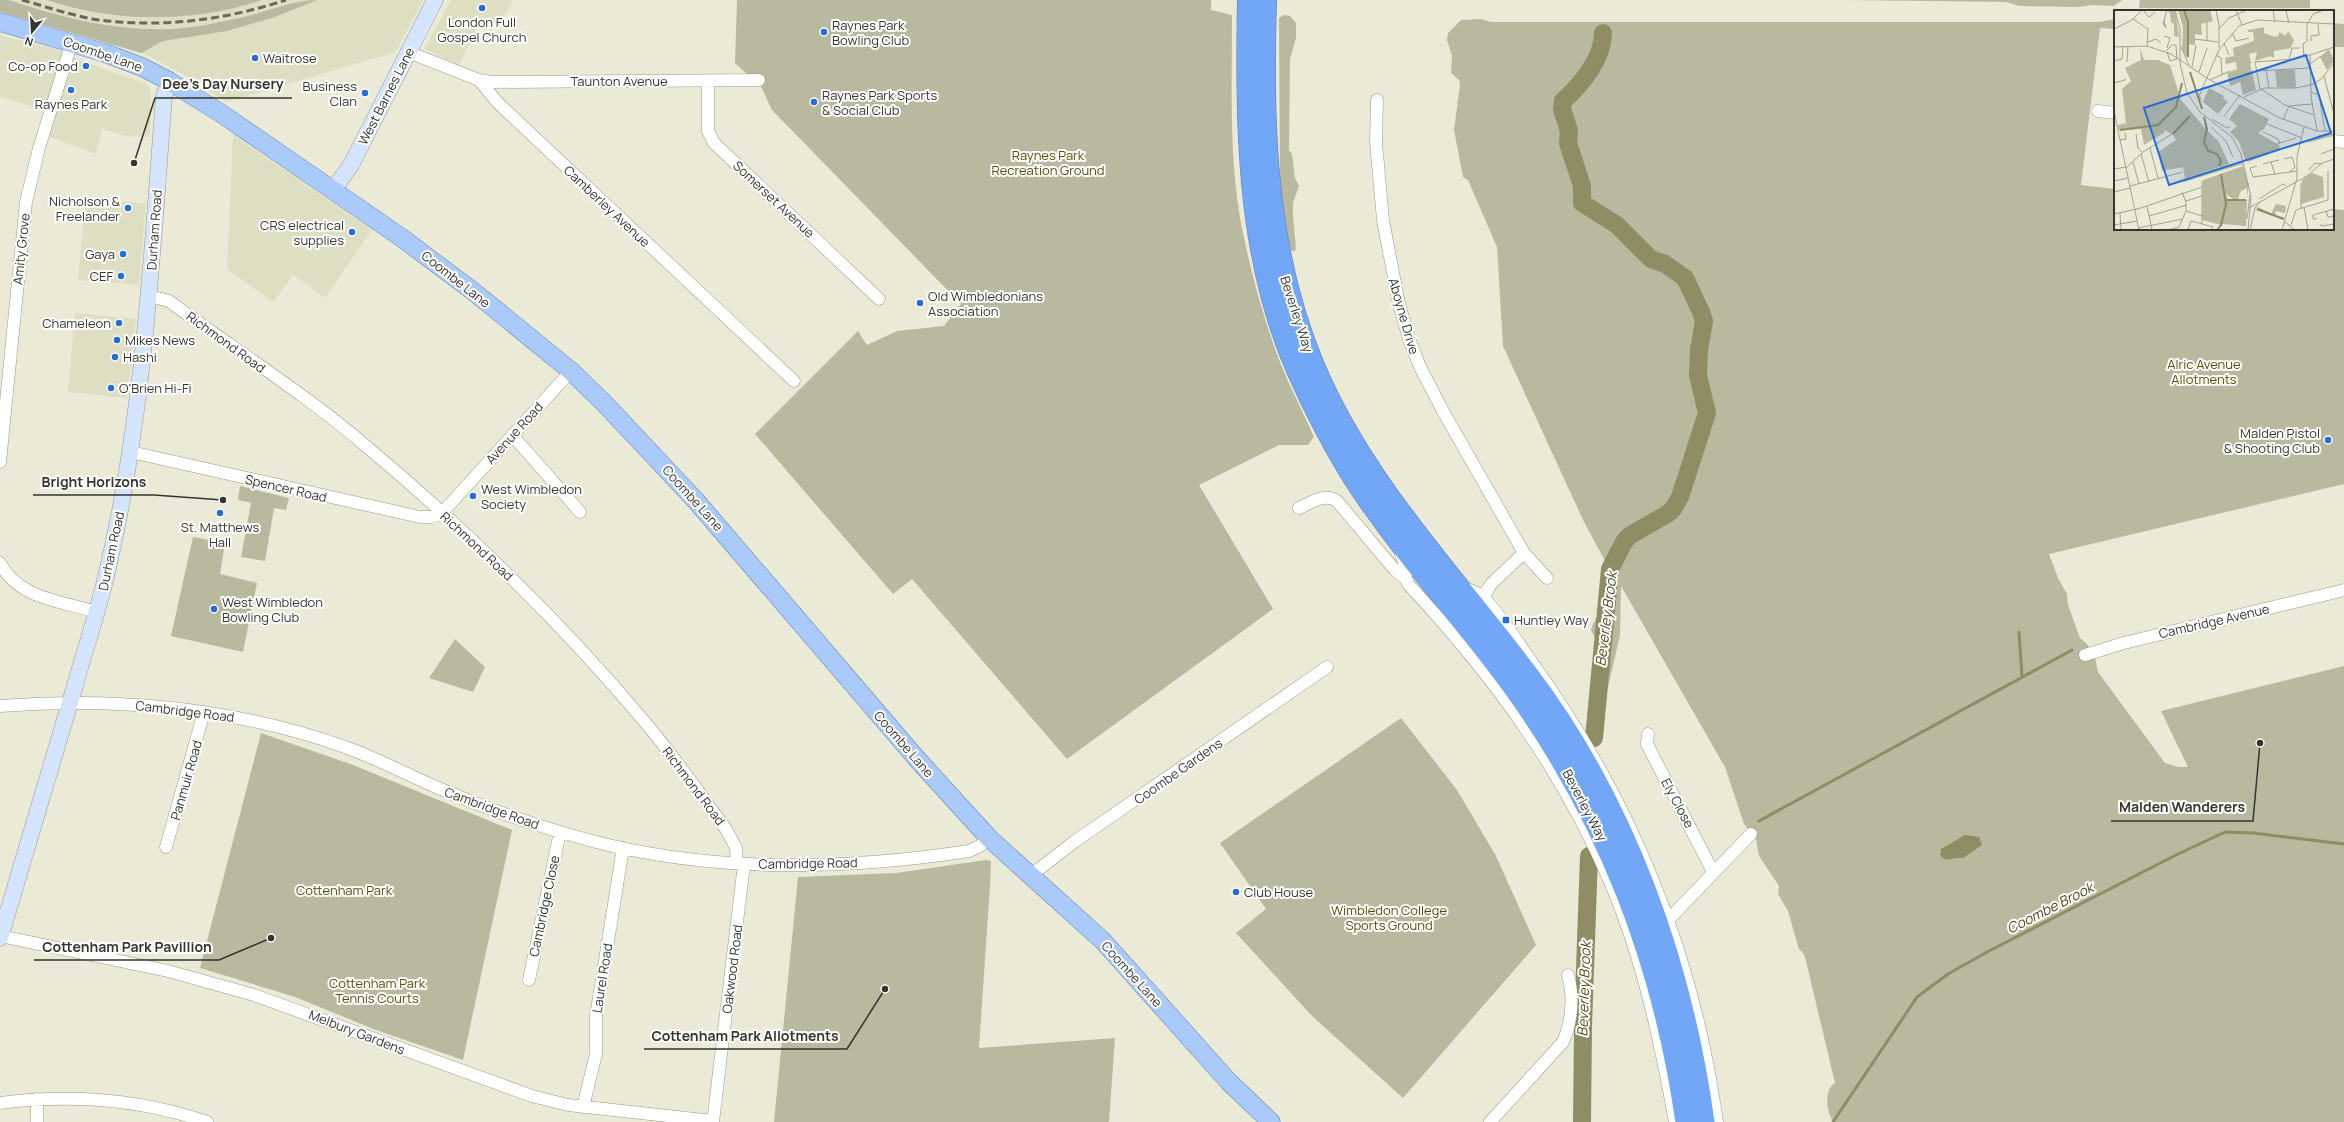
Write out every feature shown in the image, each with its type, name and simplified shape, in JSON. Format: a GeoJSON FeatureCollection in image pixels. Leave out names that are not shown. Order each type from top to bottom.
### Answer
{"type":"FeatureCollection","features":[{"type":"Feature","properties":{"kind":"highway","name":"Beverley Way"},"geometry":{"type":"LineString","coordinates":[[1257,8],[1249,171],[1254,211],[1274,306],[1298,371],[1327,433],[1346,467],[1392,533],[1513,686],[1542,728],[1598,825],[1632,903],[1654,968],[1668,1024],[1686,1122]]}},
{"type":"Feature","properties":{"kind":"highway","name":"Beverley Way"},"geometry":{"type":"LineString","coordinates":[[1257,8],[1268,178],[1284,278],[1313,364],[1343,426],[1369,467],[1457,585],[1530,677],[1558,717],[1590,772],[1618,825],[1645,888],[1670,962],[1687,1023],[1704,1122]]}},
{"type":"Feature","properties":{"kind":"main road","name":"West Barnes Lane"},"geometry":{"type":"LineString","coordinates":[[333,190],[350,165],[435,0]]}},
{"type":"Feature","properties":{"kind":"main road","name":"Coombe Lane"},"geometry":{"type":"LineString","coordinates":[[0,22],[72,42],[132,62],[169,80],[333,190],[468,288],[571,371],[610,409],[697,502],[922,764],[989,838],[1103,941],[1229,1082],[1271,1122]]}},
{"type":"Feature","properties":{"kind":"main road","name":"Durham Road"},"geometry":{"type":"LineString","coordinates":[[0,937],[108,569],[130,452],[150,296],[164,96],[169,80]]}},
{"type":"Feature","properties":{"kind":"street","name":"Amity Grove"},"geometry":{"type":"LineString","coordinates":[[0,462],[26,202],[38,154],[72,42]]}},
{"type":"Feature","properties":{"kind":"street","name":"Camberley Avenue"},"geometry":{"type":"LineString","coordinates":[[408,52],[479,80],[498,103],[794,381]]}},
{"type":"Feature","properties":{"kind":"street","name":"Taunton Avenue"},"geometry":{"type":"LineString","coordinates":[[479,80],[759,80]]}},
{"type":"Feature","properties":{"kind":"street","name":"Somerset Avenue"},"geometry":{"type":"LineString","coordinates":[[708,81],[708,131],[714,143],[880,299]]}},
{"type":"Feature","properties":{"kind":"street","name":"Aboyne Drive"},"geometry":{"type":"LineString","coordinates":[[1377,100],[1376,145],[1383,220],[1399,304],[1409,339],[1421,369],[1444,413],[1524,553],[1547,578]]}},
{"type":"Feature","properties":{"kind":"street"},"geometry":{"type":"LineString","coordinates":[[2098,111],[2114,113]]}},
{"type":"Feature","properties":{"kind":"street"},"geometry":{"type":"LineString","coordinates":[[2334,141],[2344,142]]}},
{"type":"Feature","properties":{"kind":"street","name":"Richmond Road"},"geometry":{"type":"LineString","coordinates":[[150,296],[169,302],[301,395],[366,445],[442,513],[536,602],[645,722],[726,829],[736,848],[740,863]]}},
{"type":"Feature","properties":{"kind":"street","name":"Avenue Road"},"geometry":{"type":"LineString","coordinates":[[442,513],[571,371]]}},
{"type":"Feature","properties":{"kind":"street"},"geometry":{"type":"LineString","coordinates":[[512,435],[580,512]]}},
{"type":"Feature","properties":{"kind":"street","name":"Spencer Road"},"geometry":{"type":"LineString","coordinates":[[130,452],[420,518],[431,517],[442,513]]}},
{"type":"Feature","properties":{"kind":"street","name":"Beverley Way"},"geometry":{"type":"LineString","coordinates":[[1298,508],[1324,496],[1330,497],[1337,501],[1394,569],[1406,578]]}},
{"type":"Feature","properties":{"kind":"street","name":"Beverley Way"},"geometry":{"type":"LineString","coordinates":[[1392,533],[1398,551],[1405,562],[1408,584],[1477,662],[1520,719],[1544,756],[1583,825],[1610,881],[1636,952],[1661,1042],[1675,1122]]}},
{"type":"Feature","properties":{"kind":"street"},"geometry":{"type":"LineString","coordinates":[[1483,598],[1491,584],[1524,553]]}},
{"type":"Feature","properties":{"kind":"street"},"geometry":{"type":"LineString","coordinates":[[0,563],[12,580],[22,589],[96,612]]}},
{"type":"Feature","properties":{"kind":"street","name":"Beverley Way"},"geometry":{"type":"LineString","coordinates":[[1457,585],[1483,598],[1554,694],[1606,777],[1646,859],[1669,919],[1704,1041],[1717,1122]]}},
{"type":"Feature","properties":{"kind":"street","name":"Cambridge Avenue"},"geometry":{"type":"LineString","coordinates":[[2085,655],[2124,643],[2344,590]]}},
{"type":"Feature","properties":{"kind":"street","name":"Coombe Gardens"},"geometry":{"type":"LineString","coordinates":[[1030,876],[1074,842],[1327,667]]}},
{"type":"Feature","properties":{"kind":"street","name":"Cambridge Road"},"geometry":{"type":"LineString","coordinates":[[0,706],[70,702],[148,705],[204,712],[263,723],[317,737],[371,757],[485,807],[560,832],[623,848],[682,858],[740,863],[833,865],[905,859],[969,851],[980,846],[989,838]]}},
{"type":"Feature","properties":{"kind":"street","name":"Panmuir Road"},"geometry":{"type":"LineString","coordinates":[[166,847],[204,712]]}},
{"type":"Feature","properties":{"kind":"street","name":"Ely Close"},"geometry":{"type":"LineString","coordinates":[[1648,734],[1647,744],[1713,872]]}},
{"type":"Feature","properties":{"kind":"street","name":"Cambridge Close"},"geometry":{"type":"LineString","coordinates":[[529,980],[560,832]]}},
{"type":"Feature","properties":{"kind":"street"},"geometry":{"type":"LineString","coordinates":[[1669,919],[1751,834]]}},
{"type":"Feature","properties":{"kind":"street","name":"Laurel Road"},"geometry":{"type":"LineString","coordinates":[[583,1107],[596,1054],[596,1016],[623,848]]}},
{"type":"Feature","properties":{"kind":"street","name":"Oakwood Road"},"geometry":{"type":"LineString","coordinates":[[713,1121],[740,863]]}},
{"type":"Feature","properties":{"kind":"street","name":"Melbury Gardens"},"geometry":{"type":"LineString","coordinates":[[0,937],[175,973],[247,992],[300,1010],[532,1096],[583,1107],[713,1121]]}},
{"type":"Feature","properties":{"kind":"street"},"geometry":{"type":"LineString","coordinates":[[1490,1122],[1563,1042],[1569,1029],[1570,1022],[1571,987],[1568,975]]}},
{"type":"Feature","properties":{"kind":"street"},"geometry":{"type":"LineString","coordinates":[[37,1098],[37,1122]]}},
{"type":"Feature","properties":{"kind":"street"},"geometry":{"type":"LineString","coordinates":[[0,1103],[37,1098],[80,1098],[116,1102],[160,1110],[207,1122]]}},
{"type":"Feature","properties":{"kind":"shaded area"},"geometry":{"type":"Polygon","coordinates":[[[0,0],[423,0],[396,52],[226,102],[186,76],[141,52],[0,0]]]}},
{"type":"Feature","properties":{"kind":"shaded area"},"geometry":{"type":"Polygon","coordinates":[[[451,0],[513,0],[500,24],[478,27],[459,65],[424,49],[451,0]]]}},
{"type":"Feature","properties":{"kind":"shaded area"},"geometry":{"type":"Polygon","coordinates":[[[0,35],[61,51],[66,55],[147,84],[150,89],[151,100],[150,137],[126,136],[102,129],[96,154],[39,133],[45,110],[0,97],[0,35]]]}},
{"type":"Feature","properties":{"kind":"shaded area"},"geometry":{"type":"Polygon","coordinates":[[[233,135],[372,230],[325,298],[293,275],[273,302],[227,269],[233,135]]]}},
{"type":"Feature","properties":{"kind":"shaded area"},"geometry":{"type":"Polygon","coordinates":[[[86,199],[146,203],[139,285],[78,280],[86,199]]]}},
{"type":"Feature","properties":{"kind":"shaded area"},"geometry":{"type":"Polygon","coordinates":[[[75,313],[136,319],[127,398],[68,392],[75,313]]]}},
{"type":"Feature","properties":{"kind":"shaded area"},"geometry":{"type":"Polygon","coordinates":[[[1965,835],[1979,837],[1982,845],[1963,858],[1945,859],[1940,855],[1941,849],[1965,835]]]}},
{"type":"Feature","properties":{"kind":"green space"},"geometry":{"type":"Polygon","coordinates":[[[0,0],[9,0],[69,18],[89,22],[130,28],[172,29],[204,25],[245,17],[297,2],[317,0],[275,17],[227,31],[163,41],[141,53],[0,12],[0,0]]]}},
{"type":"Feature","properties":{"kind":"green space"},"geometry":{"type":"Polygon","coordinates":[[[47,0],[262,0],[236,8],[209,13],[154,17],[100,13],[73,8],[47,0]]]}},
{"type":"Feature","properties":{"kind":"green space","name":"Raynes Park Recreation Ground"},"geometry":{"type":"Polygon","coordinates":[[[737,0],[1211,0],[1211,10],[1232,15],[1234,168],[1236,193],[1246,249],[1262,310],[1276,353],[1314,437],[1308,445],[1279,445],[1199,485],[1273,609],[1067,759],[912,579],[893,594],[755,434],[858,331],[867,345],[897,331],[944,326],[961,304],[772,110],[757,78],[747,74],[735,63],[737,0]]]}},
{"type":"Feature","properties":{"kind":"green space"},"geometry":{"type":"Polygon","coordinates":[[[1848,0],[2122,0],[2114,6],[2092,5],[2079,7],[2020,6],[2006,2],[1848,0]]]}},
{"type":"Feature","properties":{"kind":"green space"},"geometry":{"type":"Polygon","coordinates":[[[2140,0],[2310,0],[2310,8],[2139,8],[2140,0]]]}},
{"type":"Feature","properties":{"kind":"green space"},"geometry":{"type":"Polygon","coordinates":[[[1284,15],[1290,16],[1296,23],[1296,38],[1290,59],[1289,150],[1292,154],[1295,178],[1299,186],[1293,203],[1296,249],[1293,252],[1289,247],[1280,184],[1279,18],[1284,15]]]}},
{"type":"Feature","properties":{"kind":"green space","name":"Alric Avenue Allotments"},"geometry":{"type":"Polygon","coordinates":[[[1481,19],[1491,22],[2099,22],[2114,19],[2114,29],[2100,28],[2081,185],[2114,189],[2114,230],[2334,230],[2334,209],[2344,210],[2344,484],[2049,554],[2058,578],[2067,594],[2068,605],[2080,638],[2087,644],[2095,657],[2098,672],[2165,763],[2179,767],[2188,767],[2161,711],[2344,666],[2344,1122],[1833,1122],[1827,1101],[1829,1091],[1835,1083],[1806,961],[1804,954],[1799,949],[1788,911],[1778,894],[1779,886],[1759,856],[1756,839],[1744,824],[1725,767],[1621,586],[1620,635],[1596,739],[1592,732],[1599,646],[1591,630],[1601,607],[1601,585],[1603,575],[1607,569],[1605,561],[1584,522],[1503,346],[1497,247],[1468,180],[1463,177],[1454,130],[1460,85],[1459,80],[1451,73],[1452,56],[1447,40],[1448,33],[1461,20],[1481,19]]]}},
{"type":"Feature","properties":{"kind":"green space"},"geometry":{"type":"Polygon","coordinates":[[[2334,23],[2344,24],[2344,47],[2334,47],[2334,23]]]}},
{"type":"Feature","properties":{"kind":"green space"},"geometry":{"type":"Polygon","coordinates":[[[240,486],[289,498],[286,510],[274,508],[265,561],[241,557],[251,503],[238,500],[240,486]]]}},
{"type":"Feature","properties":{"kind":"green space","name":"West Wimbledon Bowling Club"},"geometry":{"type":"Polygon","coordinates":[[[193,537],[225,543],[220,574],[257,583],[243,652],[171,636],[193,537]]]}},
{"type":"Feature","properties":{"kind":"green space"},"geometry":{"type":"Polygon","coordinates":[[[455,639],[485,667],[473,692],[429,678],[455,639]]]}},
{"type":"Feature","properties":{"kind":"green space","name":"Wimbledon College Sports Ground"},"geometry":{"type":"Polygon","coordinates":[[[1401,718],[1457,790],[1496,856],[1536,945],[1403,1098],[1312,1016],[1236,933],[1266,909],[1220,843],[1401,718]]]}},
{"type":"Feature","properties":{"kind":"green space","name":"Cottenham Park"},"geometry":{"type":"Polygon","coordinates":[[[261,733],[353,765],[512,830],[463,1060],[376,1030],[295,997],[200,968],[261,733]]]}},
{"type":"Feature","properties":{"kind":"green space"},"geometry":{"type":"Polygon","coordinates":[[[986,860],[991,861],[979,1048],[1115,1038],[1109,1122],[774,1122],[798,877],[896,873],[986,860]]]}},
{"type":"Feature","properties":{"kind":"waterway","name":"Beverley Brook"},"geometry":{"type":"LineString","coordinates":[[1594,738],[1610,569],[1624,542],[1629,536],[1673,509],[1680,497],[1707,413],[1698,375],[1699,350],[1704,321],[1685,278],[1665,264],[1651,259],[1617,225],[1582,203],[1582,186],[1568,143],[1569,131],[1562,109],[1563,101],[1584,79],[1595,61],[1602,42],[1603,33]]}},
{"type":"Feature","properties":{"kind":"waterway"},"geometry":{"type":"LineString","coordinates":[[2019,632],[2022,677]]}},
{"type":"Feature","properties":{"kind":"waterway"},"geometry":{"type":"LineString","coordinates":[[1759,821],[2072,650]]}},
{"type":"Feature","properties":{"kind":"waterway","name":"Coombe Brook"},"geometry":{"type":"LineString","coordinates":[[1833,1122],[1917,997],[1948,974],[1989,951],[2176,855],[2225,832],[2253,833],[2344,844]]}},
{"type":"Feature","properties":{"kind":"waterway","name":"Beverley Brook"},"geometry":{"type":"LineString","coordinates":[[1582,1122],[1583,1026],[1589,856]]}},
{"type":"Feature","properties":{"kind":"railway"},"geometry":{"type":"LineString","coordinates":[[22,0],[70,14],[99,20],[147,23],[217,17],[240,13],[286,0]]}},
{"type":"Feature","properties":{"kind":"place","name":"London Full Gospel Church"},"geometry":{"type":"Point","coordinates":[482,8]}},
{"type":"Feature","properties":{"kind":"place","name":"Raynes Park Bowling Club"},"geometry":{"type":"Point","coordinates":[824,32]}},
{"type":"Feature","properties":{"kind":"place","name":"Waitrose"},"geometry":{"type":"Point","coordinates":[255,58]}},
{"type":"Feature","properties":{"kind":"place","name":"Co-op Food"},"geometry":{"type":"Point","coordinates":[86,66]}},
{"type":"Feature","properties":{"kind":"place","name":"Raynes Park"},"geometry":{"type":"Point","coordinates":[71,90]}},
{"type":"Feature","properties":{"kind":"place","name":"Business Clan"},"geometry":{"type":"Point","coordinates":[365,93]}},
{"type":"Feature","properties":{"kind":"place","name":"Raynes Park Sports & Social Club"},"geometry":{"type":"Point","coordinates":[814,102]}},
{"type":"Feature","properties":{"kind":"place","name":"Dee's Day Nursery"},"geometry":{"type":"Point","coordinates":[134,163]}},
{"type":"Feature","properties":{"kind":"place","name":"Nicholson & Freelander"},"geometry":{"type":"Point","coordinates":[128,208]}},
{"type":"Feature","properties":{"kind":"place","name":"CRS electrical supplies"},"geometry":{"type":"Point","coordinates":[352,232]}},
{"type":"Feature","properties":{"kind":"place","name":"Gaya"},"geometry":{"type":"Point","coordinates":[123,254]}},
{"type":"Feature","properties":{"kind":"place","name":"CEF"},"geometry":{"type":"Point","coordinates":[121,276]}},
{"type":"Feature","properties":{"kind":"place","name":"Old Wimbledonians Association"},"geometry":{"type":"Point","coordinates":[920,303]}},
{"type":"Feature","properties":{"kind":"place","name":"Chameleon"},"geometry":{"type":"Point","coordinates":[119,323]}},
{"type":"Feature","properties":{"kind":"place","name":"Mikes News"},"geometry":{"type":"Point","coordinates":[117,340]}},
{"type":"Feature","properties":{"kind":"place","name":"Hashi"},"geometry":{"type":"Point","coordinates":[115,357]}},
{"type":"Feature","properties":{"kind":"place","name":"O'Brien Hi-Fi"},"geometry":{"type":"Point","coordinates":[111,388]}},
{"type":"Feature","properties":{"kind":"place","name":"Malden Pistol & Shooting Club"},"geometry":{"type":"Point","coordinates":[2328,440]}},
{"type":"Feature","properties":{"kind":"place","name":"West Wimbledon Society"},"geometry":{"type":"Point","coordinates":[473,496]}},
{"type":"Feature","properties":{"kind":"place","name":"Bright Horizons"},"geometry":{"type":"Point","coordinates":[223,500]}},
{"type":"Feature","properties":{"kind":"place","name":"St. Matthews Hall"},"geometry":{"type":"Point","coordinates":[220,513]}},
{"type":"Feature","properties":{"kind":"place","name":"West Wimbledon Bowling Club"},"geometry":{"type":"Point","coordinates":[214,609]}},
{"type":"Feature","properties":{"kind":"place","name":"Huntley Way"},"geometry":{"type":"Point","coordinates":[1506,620]}},
{"type":"Feature","properties":{"kind":"place","name":"Malden Wanderers"},"geometry":{"type":"Point","coordinates":[2260,743]}},
{"type":"Feature","properties":{"kind":"place","name":"Club House"},"geometry":{"type":"Point","coordinates":[1236,892]}},
{"type":"Feature","properties":{"kind":"place","name":"Cottenham Park Pavillion"},"geometry":{"type":"Point","coordinates":[271,938]}},
{"type":"Feature","properties":{"kind":"place","name":"Cottenham Park Allotments"},"geometry":{"type":"Point","coordinates":[885,989]}},
{"type":"Feature","properties":{"kind":"park label","name":"Cottenham Park Tennis Courts"},"geometry":{"type":"Point","coordinates":[377,990]}}]}
